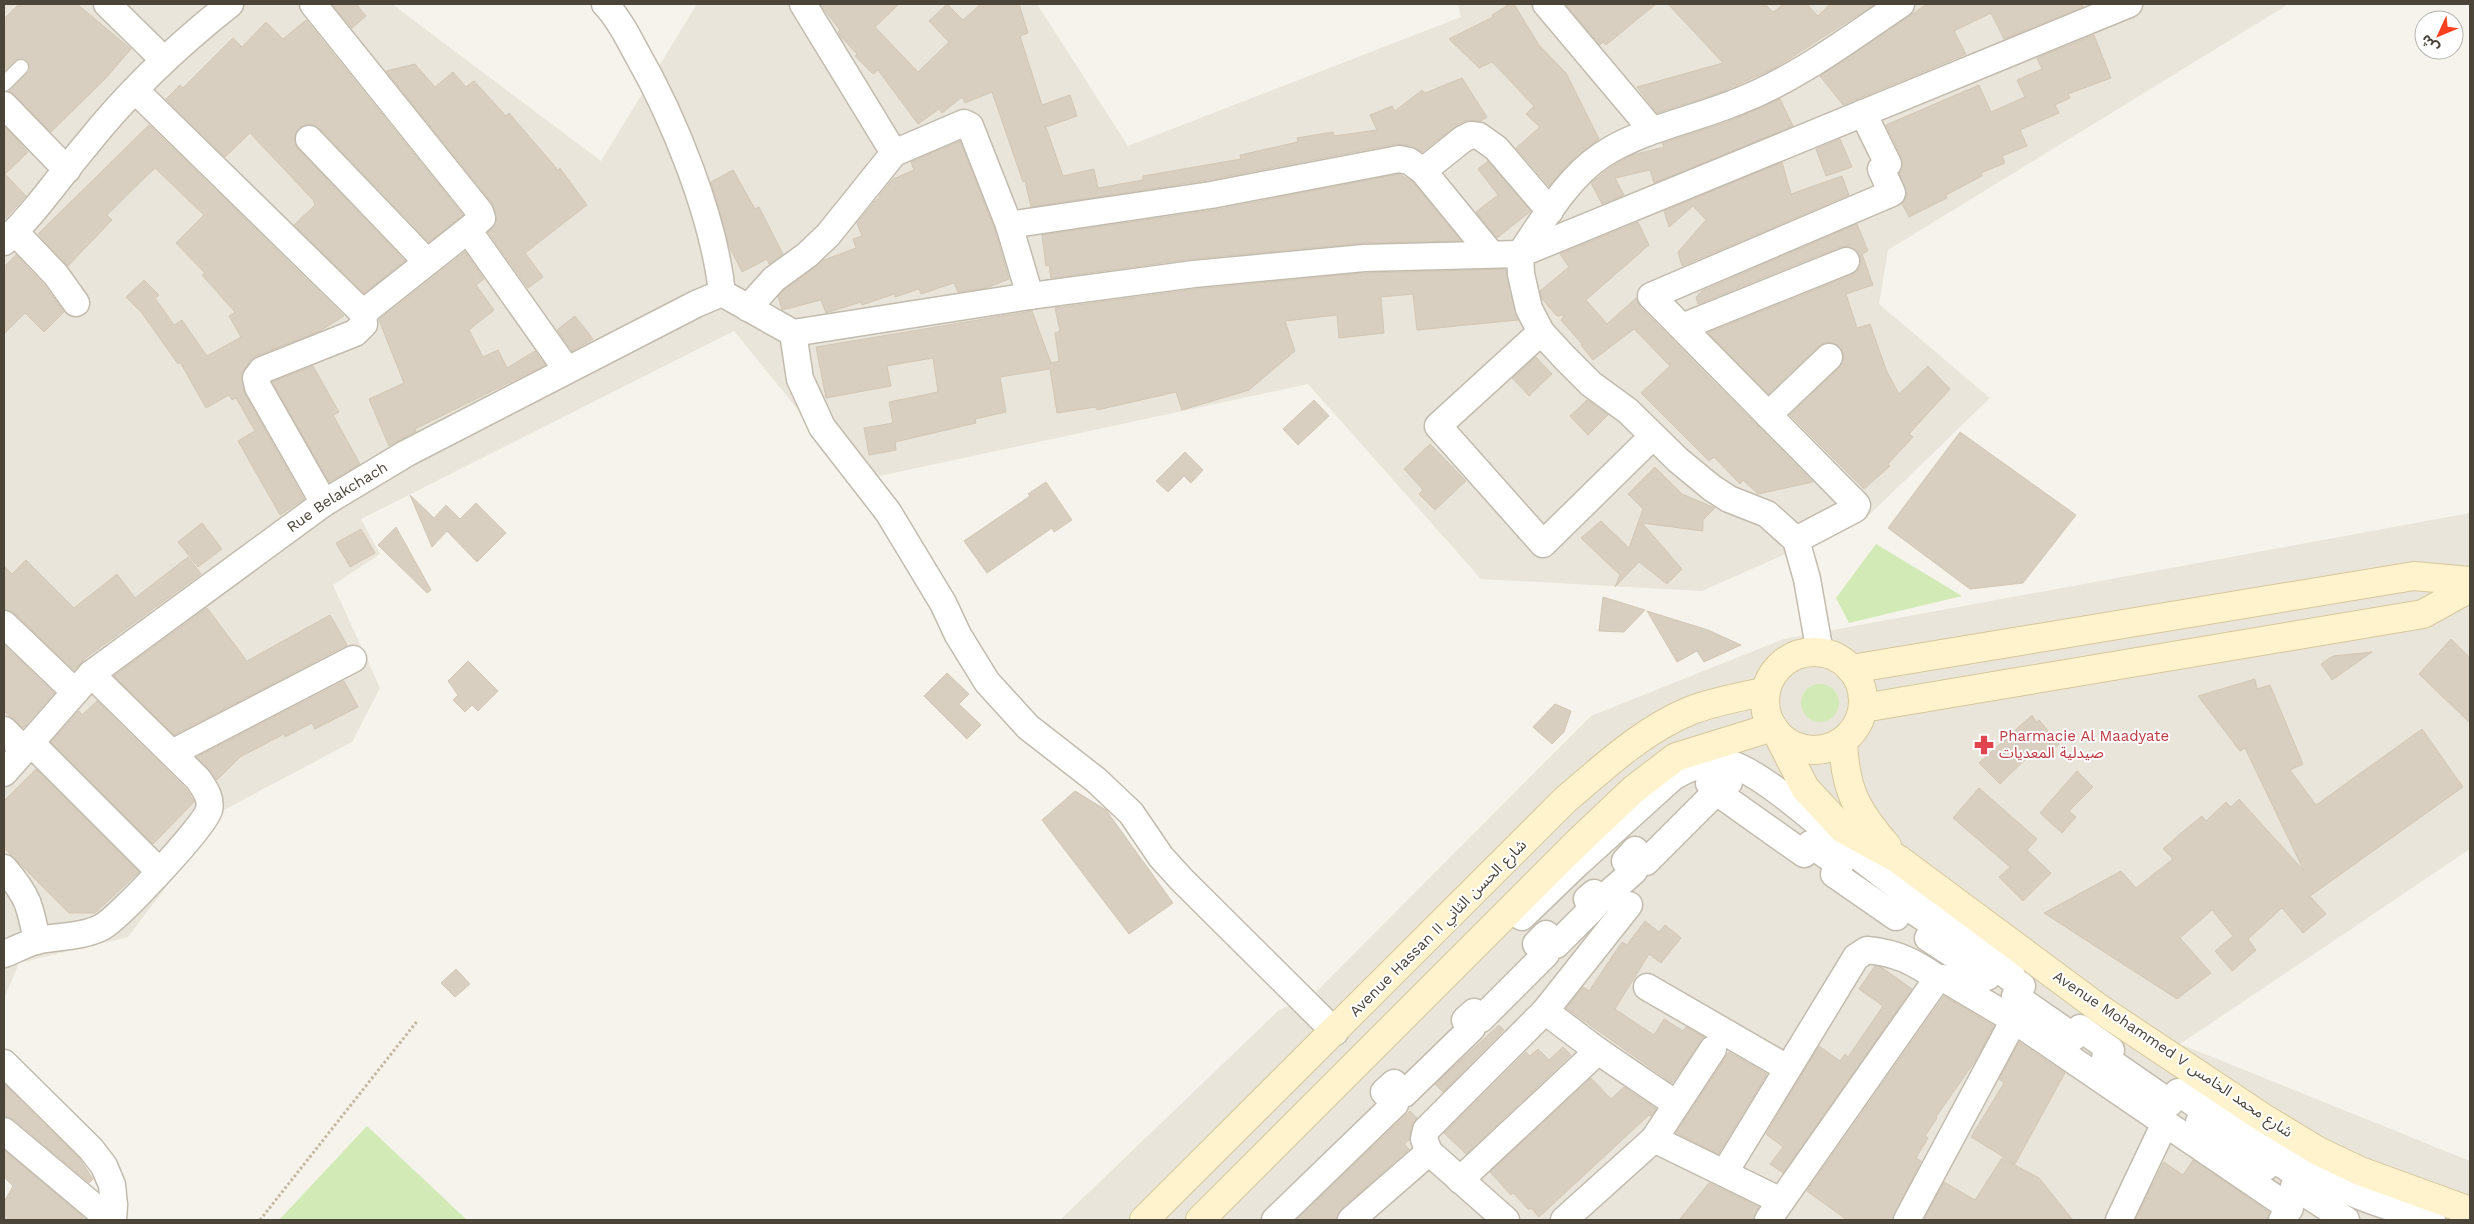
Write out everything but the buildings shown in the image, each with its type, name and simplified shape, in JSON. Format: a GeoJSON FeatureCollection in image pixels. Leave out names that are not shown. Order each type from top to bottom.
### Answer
{"type":"FeatureCollection","features":[{"type":"Feature","properties":{"kind":"main road"},"geometry":{"type":"LineString","coordinates":[[1851,669],[2414,576],[2470,582]]}},
{"type":"Feature","properties":{"kind":"main road"},"geometry":{"type":"LineString","coordinates":[[1863,708],[2423,614],[2470,588]]}},
{"type":"Feature","properties":{"kind":"main road"},"geometry":{"type":"LineString","coordinates":[[1820,653],[1837,658],[1851,669],[1861,687],[1863,708],[1853,732],[1843,741],[1830,748],[1817,750],[1803,749],[1790,744],[1776,731],[1766,710],[1766,691],[1777,669],[1786,661],[1796,656],[1820,653]]}},
{"type":"Feature","properties":{"kind":"main road","name":"Avenue Hassan II شارع الحسن الثاني"},"geometry":{"type":"LineString","coordinates":[[1144,1220],[1566,800],[1615,757],[1653,731],[1692,710],[1766,691]]}},
{"type":"Feature","properties":{"kind":"main road"},"geometry":{"type":"LineString","coordinates":[[1200,1220],[1577,843],[1634,789],[1676,757],[1776,731]]}},
{"type":"Feature","properties":{"kind":"main road","name":"Avenue Mohammed V شارع محمد الخامس"},"geometry":{"type":"LineString","coordinates":[[1776,731],[1805,788],[1843,829],[1898,859],[2100,1009],[2262,1117],[2318,1151],[2360,1172],[2470,1211]]}},
{"type":"Feature","properties":{"kind":"main road","name":"Avenue Mohammed V شارع محمد الخامس"},"geometry":{"type":"LineString","coordinates":[[1843,741],[1844,766],[1850,788],[1863,817],[1898,859]]}},
{"type":"Feature","properties":{"kind":"street"},"geometry":{"type":"LineString","coordinates":[[107,4],[164,60]]}},
{"type":"Feature","properties":{"kind":"street"},"geometry":{"type":"LineString","coordinates":[[76,303],[56,275],[9,237],[52,191],[87,143],[135,90],[187,38],[230,4]]}},
{"type":"Feature","properties":{"kind":"street"},"geometry":{"type":"LineString","coordinates":[[313,4],[480,212],[482,218],[364,312]]}},
{"type":"Feature","properties":{"kind":"street"},"geometry":{"type":"LineString","coordinates":[[605,4],[615,15],[659,91],[711,232],[722,293],[793,333],[1030,296],[1194,274],[1364,258],[1520,254],[2129,4]]}},
{"type":"Feature","properties":{"kind":"street"},"geometry":{"type":"LineString","coordinates":[[803,4],[894,153]]}},
{"type":"Feature","properties":{"kind":"street"},"geometry":{"type":"LineString","coordinates":[[1546,4],[1652,130]]}},
{"type":"Feature","properties":{"kind":"street"},"geometry":{"type":"LineString","coordinates":[[1820,653],[1807,580],[1796,540],[1767,514],[1729,499],[1712,488],[1678,460],[1628,411],[1591,384],[1541,332],[1529,309],[1521,274],[1520,254],[1570,186],[1601,155],[1652,130],[1738,102],[1778,84],[1901,4]]}},
{"type":"Feature","properties":{"kind":"street"},"geometry":{"type":"LineString","coordinates":[[135,90],[364,312],[364,324],[356,333],[262,370],[256,378],[258,387],[324,503]]}},
{"type":"Feature","properties":{"kind":"street"},"geometry":{"type":"LineString","coordinates":[[4,105],[67,170]]}},
{"type":"Feature","properties":{"kind":"street"},"geometry":{"type":"LineString","coordinates":[[1796,540],[1855,509],[1857,505],[1651,296],[1892,193],[1881,169],[1888,164],[1863,113]]}},
{"type":"Feature","properties":{"kind":"street"},"geometry":{"type":"LineString","coordinates":[[748,308],[774,279],[807,255],[828,235],[894,153],[964,123],[968,124],[1009,225],[1030,296]]}},
{"type":"Feature","properties":{"kind":"street"},"geometry":{"type":"LineString","coordinates":[[1423,170],[1463,139],[1472,135],[1480,136],[1496,148],[1550,211]]}},
{"type":"Feature","properties":{"kind":"street"},"geometry":{"type":"LineString","coordinates":[[309,138],[427,262]]}},
{"type":"Feature","properties":{"kind":"street"},"geometry":{"type":"LineString","coordinates":[[1009,225],[1212,194],[1386,159],[1410,161],[1423,170],[1491,254]]}},
{"type":"Feature","properties":{"kind":"street"},"geometry":{"type":"LineString","coordinates":[[468,230],[567,370]]}},
{"type":"Feature","properties":{"kind":"street"},"geometry":{"type":"LineString","coordinates":[[1682,327],[1846,261]]}},
{"type":"Feature","properties":{"kind":"street","name":"Rue Belakchach"},"geometry":{"type":"LineString","coordinates":[[4,774],[83,683],[324,503],[407,452],[722,293]]}},
{"type":"Feature","properties":{"kind":"street"},"geometry":{"type":"LineString","coordinates":[[1541,332],[1438,426],[1543,544],[1653,436]]}},
{"type":"Feature","properties":{"kind":"street"},"geometry":{"type":"LineString","coordinates":[[793,333],[800,379],[822,427],[888,512],[943,603],[958,635],[987,682],[1028,727],[1096,780],[1119,802],[1182,880],[1335,1032]]}},
{"type":"Feature","properties":{"kind":"street"},"geometry":{"type":"LineString","coordinates":[[1768,415],[1829,357]]}},
{"type":"Feature","properties":{"kind":"street"},"geometry":{"type":"LineString","coordinates":[[4,624],[172,753],[198,779],[206,790],[209,809],[205,820],[159,871],[104,926],[91,932],[37,941],[4,954]]}},
{"type":"Feature","properties":{"kind":"street"},"geometry":{"type":"LineString","coordinates":[[172,753],[353,659]]}},
{"type":"Feature","properties":{"kind":"street"},"geometry":{"type":"LineString","coordinates":[[4,730],[28,746],[159,871]]}},
{"type":"Feature","properties":{"kind":"street"},"geometry":{"type":"LineString","coordinates":[[1212,1220],[1578,862],[1673,777],[1691,768],[1717,763],[1741,768],[1758,777],[1907,895],[2059,1008],[2157,1074],[2190,1092],[2304,1169],[2341,1188],[2392,1209],[2432,1220]]}},
{"type":"Feature","properties":{"kind":"street"},"geometry":{"type":"LineString","coordinates":[[1275,1220],[1394,1104],[1384,1092],[1394,1083],[1404,1094],[1472,1028],[1466,1020],[1474,1012],[1481,1019],[1546,954],[1536,944],[1546,934],[1556,945],[1595,906],[1587,898],[1594,893],[1601,900],[1634,871],[1624,861],[1635,850],[1646,862],[1717,791],[1709,783],[1720,773],[1729,782],[1718,792],[1804,854],[1810,844],[1840,865],[1834,874],[1896,917],[1903,904],[1936,926],[1928,938],[1987,977],[1994,967],[2022,986],[2015,996],[2074,1036],[2080,1028],[2111,1050],[2105,1058],[2170,1103],[2178,1092],[2205,1111],[2198,1122],[2266,1167],[2272,1158],[2300,1176],[2294,1186],[2346,1220]]}},
{"type":"Feature","properties":{"kind":"street"},"geometry":{"type":"LineString","coordinates":[[4,868],[22,889],[29,901],[37,941]]}},
{"type":"Feature","properties":{"kind":"street"},"geometry":{"type":"LineString","coordinates":[[1506,1220],[1428,1152],[1424,1139],[1426,1130],[1544,1011],[1629,905]]}},
{"type":"Feature","properties":{"kind":"street"},"geometry":{"type":"LineString","coordinates":[[1725,1172],[1856,957],[1867,950],[1908,959],[1939,979],[1947,979],[2014,1020],[2165,1123],[2293,1216]]}},
{"type":"Feature","properties":{"kind":"street"},"geometry":{"type":"LineString","coordinates":[[1654,1139],[1725,1172],[1775,1211],[1939,979]]}},
{"type":"Feature","properties":{"kind":"street"},"geometry":{"type":"LineString","coordinates":[[1647,987],[1787,1068]]}},
{"type":"Feature","properties":{"kind":"street"},"geometry":{"type":"LineString","coordinates":[[1544,1011],[1598,1051],[1676,1104]]}},
{"type":"Feature","properties":{"kind":"street"},"geometry":{"type":"LineString","coordinates":[[1907,1220],[2014,1020]]}},
{"type":"Feature","properties":{"kind":"street"},"geometry":{"type":"LineString","coordinates":[[1564,1220],[1654,1139],[1713,1049]]}},
{"type":"Feature","properties":{"kind":"street"},"geometry":{"type":"LineString","coordinates":[[1460,1180],[1598,1051]]}},
{"type":"Feature","properties":{"kind":"street"},"geometry":{"type":"LineString","coordinates":[[4,1063],[90,1149],[104,1166],[112,1185],[114,1205],[112,1220]]}},
{"type":"Feature","properties":{"kind":"street"},"geometry":{"type":"LineString","coordinates":[[2120,1220],[2165,1123]]}},
{"type":"Feature","properties":{"kind":"street"},"geometry":{"type":"LineString","coordinates":[[4,1131],[112,1220]]}},
{"type":"Feature","properties":{"kind":"street"},"geometry":{"type":"LineString","coordinates":[[1351,1220],[1428,1152]]}},
{"type":"Feature","properties":{"kind":"street"},"geometry":{"type":"LineString","coordinates":[[2361,1220],[2364,1216],[2371,1220]]}},
{"type":"Feature","properties":{"kind":"lane"},"geometry":{"type":"LineString","coordinates":[[4,84],[21,67]]}},
{"type":"Feature","properties":{"kind":"path"},"geometry":{"type":"LineString","coordinates":[[260,1220],[418,1020]]}},
{"type":"Feature","properties":{"kind":"shaded area"},"geometry":{"type":"Polygon","coordinates":[[[4,4],[392,4],[601,161],[697,4],[1037,4],[1128,146],[1461,17],[1458,4],[2289,4],[1888,250],[1879,304],[1990,398],[1865,519],[1702,591],[1481,579],[1308,384],[856,481],[734,331],[361,519],[380,554],[333,585],[380,688],[352,742],[224,810],[128,937],[19,963],[4,999],[4,4]]]}},
{"type":"Feature","properties":{"kind":"shaded area"},"geometry":{"type":"Polygon","coordinates":[[[2470,513],[2470,849],[2180,1044],[2470,1161],[2470,1220],[1060,1220],[1278,1011],[1316,992],[1591,716],[1784,639],[2470,513]]]}},
{"type":"Feature","properties":{"kind":"green space"},"geometry":{"type":"Polygon","coordinates":[[[1876,544],[1962,596],[1849,623],[1836,598],[1876,544]]]}},
{"type":"Feature","properties":{"kind":"green space"},"geometry":{"type":"Polygon","coordinates":[[[1820,684],[1833,690],[1839,703],[1833,716],[1820,722],[1807,716],[1801,703],[1807,690],[1820,684]]]}},
{"type":"Feature","properties":{"kind":"green space"},"geometry":{"type":"Polygon","coordinates":[[[367,1126],[467,1220],[279,1220],[367,1126]]]}},
{"type":"Feature","properties":{"kind":"place","name":"Pharmacie Al Maadyate صيدلية المعديات"},"geometry":{"type":"Point","coordinates":[1984,745]}}]}
